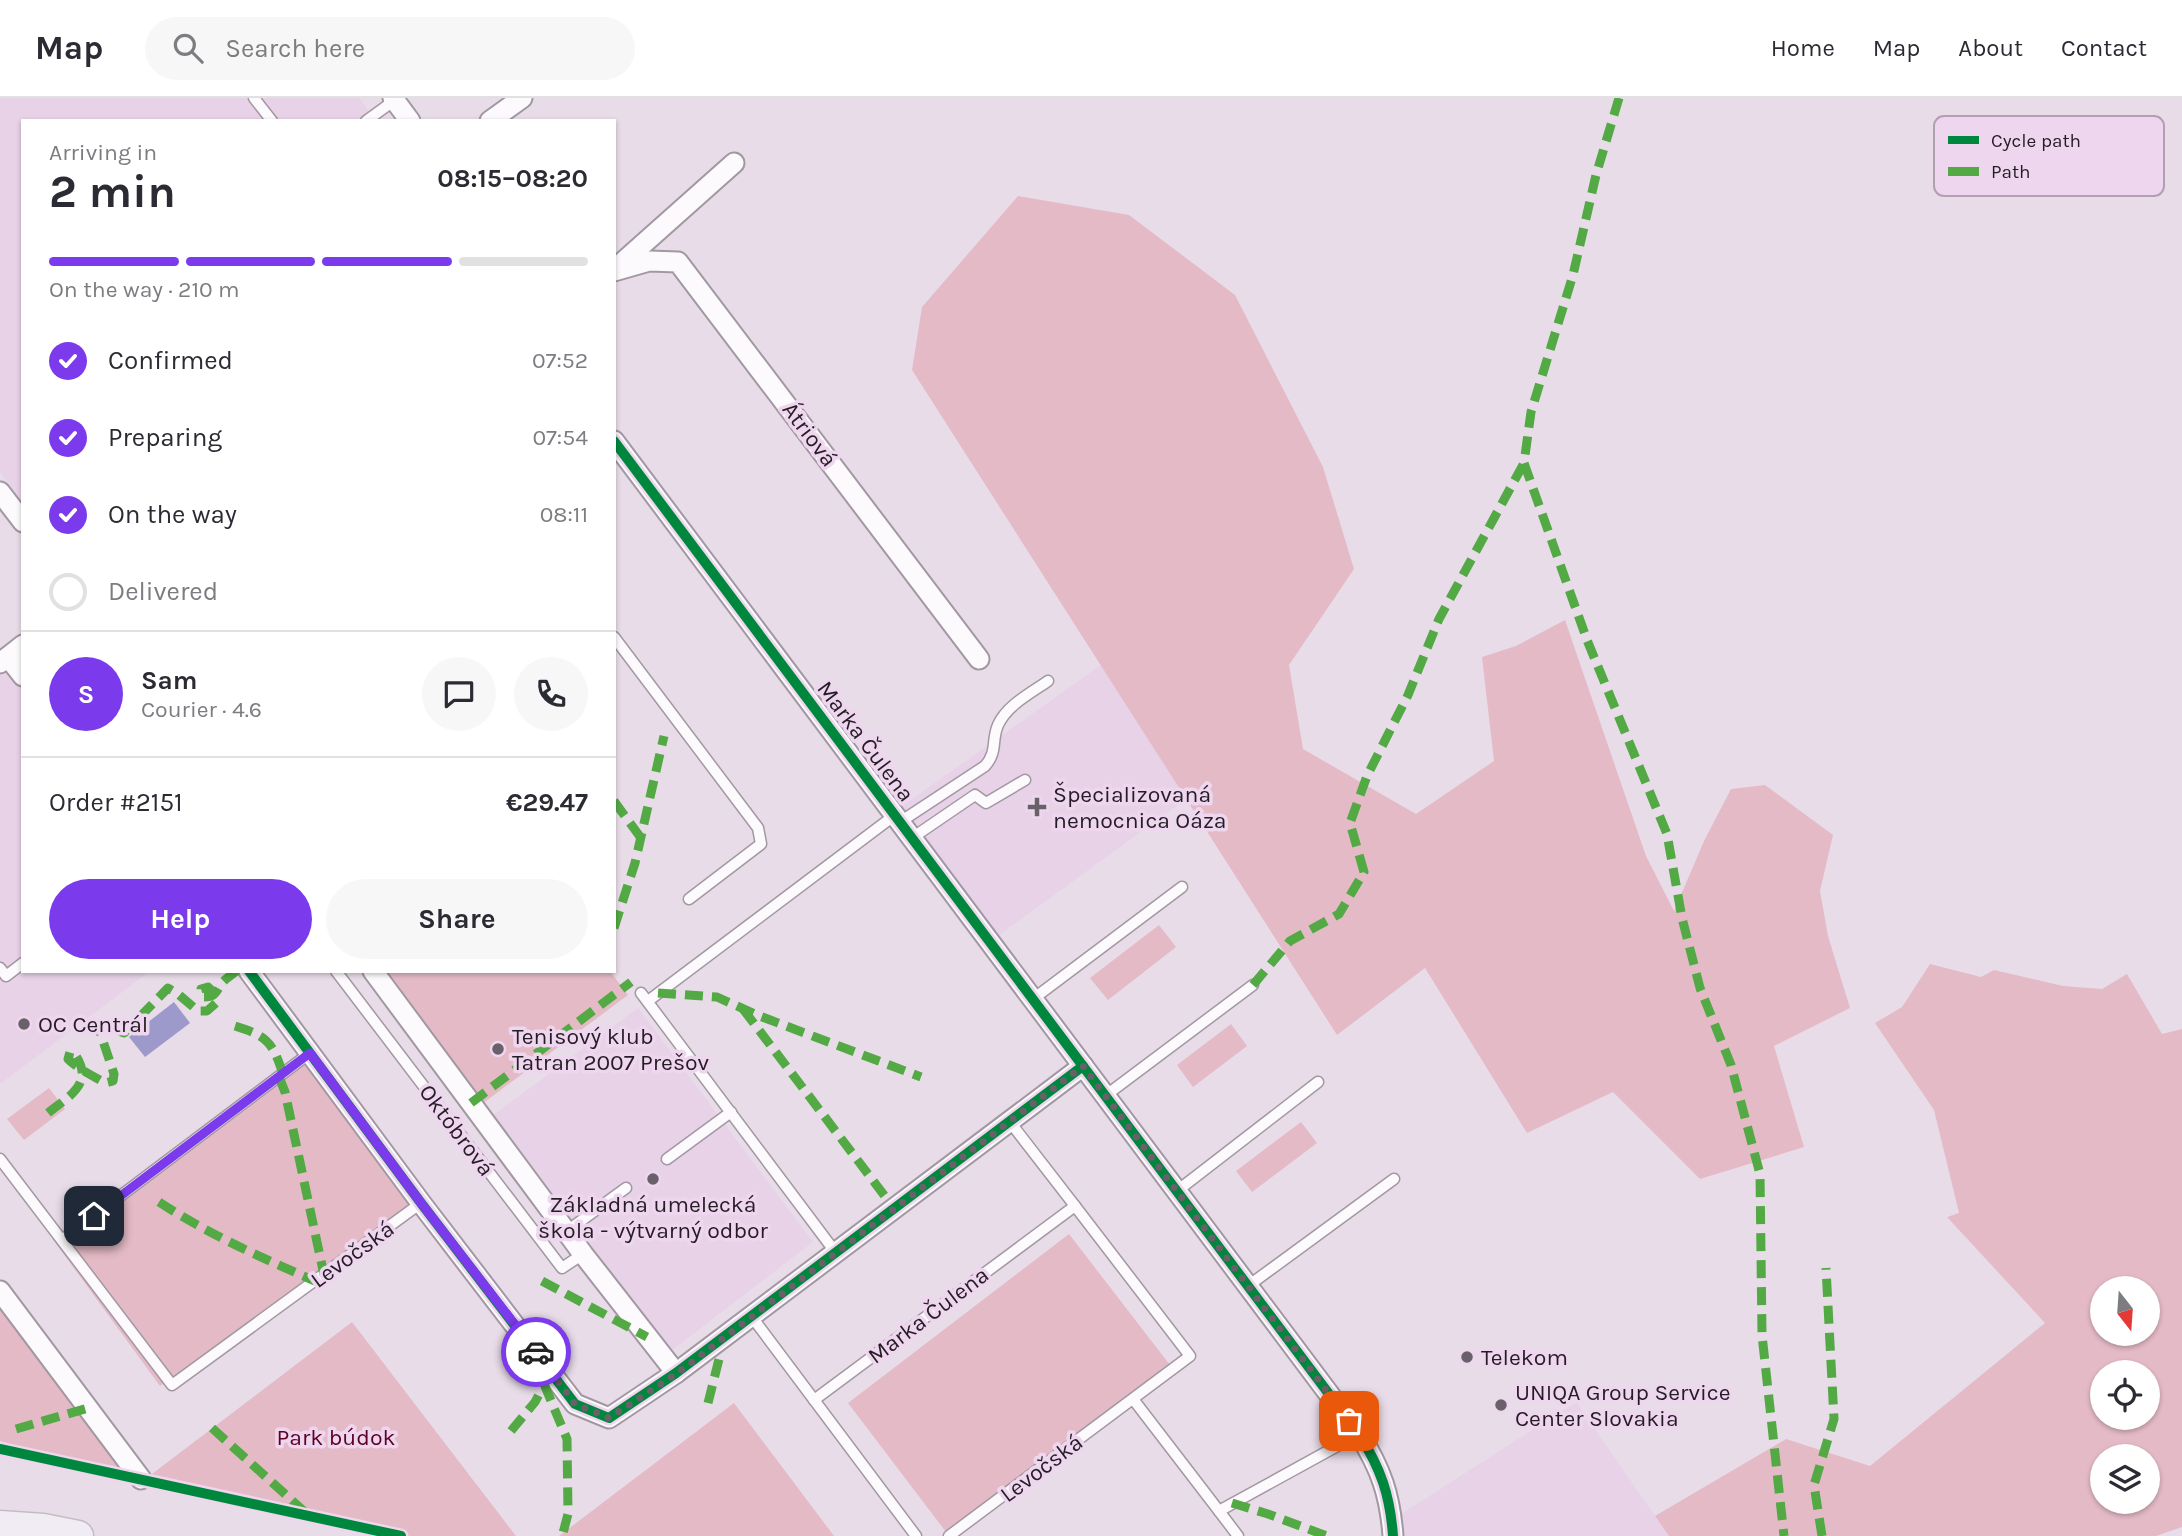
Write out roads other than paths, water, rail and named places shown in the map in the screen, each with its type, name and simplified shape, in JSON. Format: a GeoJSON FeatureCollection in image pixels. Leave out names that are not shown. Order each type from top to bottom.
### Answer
{"type":"FeatureCollection","features":[{"type":"Feature","properties":{"kind":"main road"},"geometry":{"type":"LineString","coordinates":[[0,1510],[43,1529]]}},
{"type":"Feature","properties":{"kind":"main road"},"geometry":{"type":"LineString","coordinates":[[0,1526],[43,1529],[78,1536]]}},
{"type":"Feature","properties":{"kind":"street"},"geometry":{"type":"LineString","coordinates":[[493,119],[522,98]]}},
{"type":"Feature","properties":{"kind":"street"},"geometry":{"type":"LineString","coordinates":[[394,99],[409,119]]}},
{"type":"Feature","properties":{"kind":"street"},"geometry":{"type":"LineString","coordinates":[[616,268],[734,163]]}},
{"type":"Feature","properties":{"kind":"street","name":"Átriová"},"geometry":{"type":"LineString","coordinates":[[616,269],[649,261],[678,262],[979,659]]}},
{"type":"Feature","properties":{"kind":"street","name":"Marka Čulena"},"geometry":{"type":"LineString","coordinates":[[616,444],[1359,1434],[1377,1462],[1387,1489],[1393,1536]]}},
{"type":"Feature","properties":{"kind":"street"},"geometry":{"type":"LineString","coordinates":[[0,492],[21,519]]}},
{"type":"Feature","properties":{"kind":"street"},"geometry":{"type":"LineString","coordinates":[[10,655],[21,673]]}},
{"type":"Feature","properties":{"kind":"street"},"geometry":{"type":"LineString","coordinates":[[253,973],[421,1203],[575,1404],[609,1418],[676,1374],[1083,1066]]}},
{"type":"Feature","properties":{"kind":"street","name":"Októbrová"},"geometry":{"type":"LineString","coordinates":[[374,973],[583,1254],[676,1374]]}},
{"type":"Feature","properties":{"kind":"street"},"geometry":{"type":"LineString","coordinates":[[0,1290],[141,1479]]}},
{"type":"Feature","properties":{"kind":"lane"},"geometry":{"type":"LineString","coordinates":[[254,98],[270,119]]}},
{"type":"Feature","properties":{"kind":"lane"},"geometry":{"type":"LineString","coordinates":[[369,119],[394,99]]}},
{"type":"Feature","properties":{"kind":"lane"},"geometry":{"type":"LineString","coordinates":[[616,640],[758,828],[761,844],[689,899]]}},
{"type":"Feature","properties":{"kind":"lane","name":"Marka Čulena"},"geometry":{"type":"LineString","coordinates":[[731,1112],[645,997],[902,825],[985,766],[994,755],[998,724],[1014,705],[1048,681]]}},
{"type":"Feature","properties":{"kind":"lane","name":"Marka Čulena"},"geometry":{"type":"LineString","coordinates":[[902,825],[975,795],[986,803],[1025,780]]}},
{"type":"Feature","properties":{"kind":"lane"},"geometry":{"type":"LineString","coordinates":[[1033,999],[1182,887]]}},
{"type":"Feature","properties":{"kind":"lane"},"geometry":{"type":"LineString","coordinates":[[0,968],[6,976],[21,965]]}},
{"type":"Feature","properties":{"kind":"lane","name":"Októbrová"},"geometry":{"type":"LineString","coordinates":[[338,973],[562,1268],[583,1254]]}},
{"type":"Feature","properties":{"kind":"lane"},"geometry":{"type":"LineString","coordinates":[[1105,1096],[1253,985]]}},
{"type":"Feature","properties":{"kind":"lane"},"geometry":{"type":"LineString","coordinates":[[62,1240],[310,1053]]}},
{"type":"Feature","properties":{"kind":"lane"},"geometry":{"type":"LineString","coordinates":[[1177,1191],[1318,1082]]}},
{"type":"Feature","properties":{"kind":"lane"},"geometry":{"type":"LineString","coordinates":[[667,1158],[731,1112],[836,1253]]}},
{"type":"Feature","properties":{"kind":"lane"},"geometry":{"type":"LineString","coordinates":[[1010,1122],[1075,1206]]}},
{"type":"Feature","properties":{"kind":"lane","name":"Levočská"},"geometry":{"type":"LineString","coordinates":[[0,1158],[172,1385],[421,1203]]}},
{"type":"Feature","properties":{"kind":"lane"},"geometry":{"type":"LineString","coordinates":[[1248,1286],[1394,1179]]}},
{"type":"Feature","properties":{"kind":"lane"},"geometry":{"type":"LineString","coordinates":[[566,1231],[626,1188]]}},
{"type":"Feature","properties":{"kind":"lane","name":"Marka Čulena"},"geometry":{"type":"LineString","coordinates":[[814,1400],[1075,1206]]}},
{"type":"Feature","properties":{"kind":"lane","name":"Levočská"},"geometry":{"type":"LineString","coordinates":[[949,1536],[1190,1356],[1075,1206]]}},
{"type":"Feature","properties":{"kind":"lane"},"geometry":{"type":"LineString","coordinates":[[752,1317],[916,1536]]}},
{"type":"Feature","properties":{"kind":"lane"},"geometry":{"type":"LineString","coordinates":[[1133,1399],[1238,1536]]}},
{"type":"Feature","properties":{"kind":"lane"},"geometry":{"type":"LineString","coordinates":[[1219,1511],[1359,1434]]}},
{"type":"Feature","properties":{"kind":"place","name":"Špecializovaná nemocnica Oáza"},"geometry":{"type":"Point","coordinates":[1037,807]}},
{"type":"Feature","properties":{"kind":"place","name":"OC Centrál"},"geometry":{"type":"Point","coordinates":[24,1024]}},
{"type":"Feature","properties":{"kind":"place","name":"Tenisový klub Tatran 2007 Prešov"},"geometry":{"type":"Point","coordinates":[498,1049]}},
{"type":"Feature","properties":{"kind":"place","name":"Základná umelecká škola - výtvarný odbor"},"geometry":{"type":"Point","coordinates":[653,1179]}},
{"type":"Feature","properties":{"kind":"place","name":"Telekom"},"geometry":{"type":"Point","coordinates":[1467,1357]}},
{"type":"Feature","properties":{"kind":"place","name":"UNIQA Group Service Center Slovakia"},"geometry":{"type":"Point","coordinates":[1501,1405]}},
{"type":"Feature","properties":{"kind":"park label","name":"Park búdok"},"geometry":{"type":"Point","coordinates":[336,1437]}}]}
